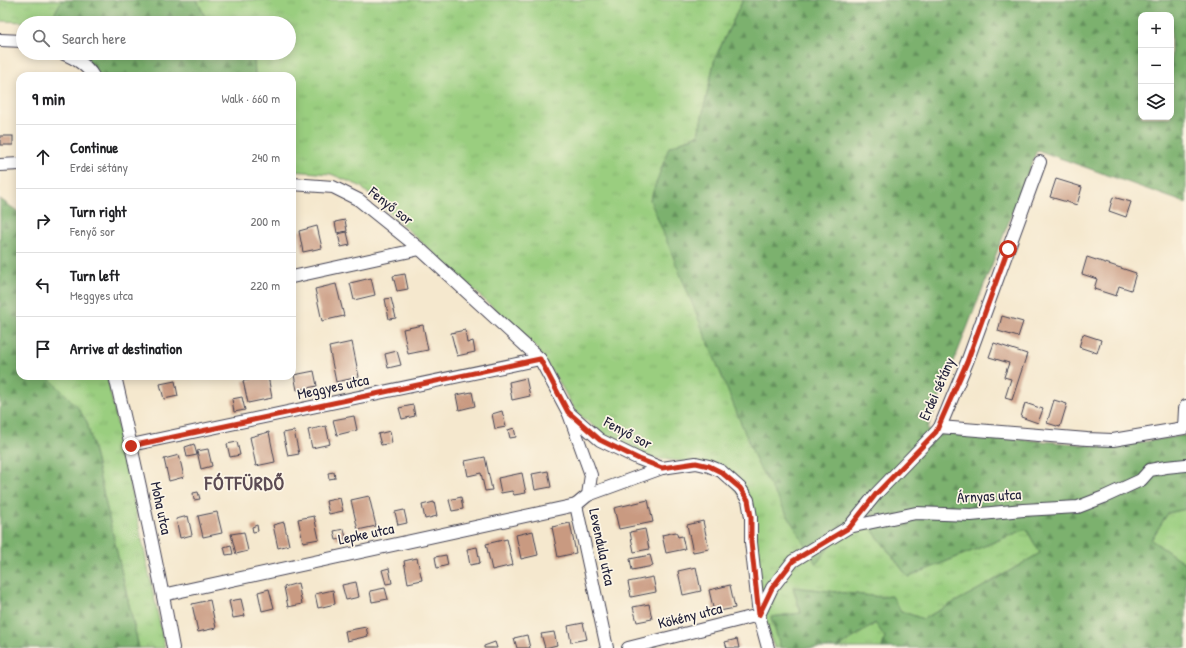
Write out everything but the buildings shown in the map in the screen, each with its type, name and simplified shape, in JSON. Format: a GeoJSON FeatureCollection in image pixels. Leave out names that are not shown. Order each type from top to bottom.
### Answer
{"type":"FeatureCollection","features":[{"type":"Feature","properties":{"kind":"street"},"geometry":{"type":"LineString","coordinates":[[0,40],[16,41]]}},
{"type":"Feature","properties":{"kind":"street"},"geometry":{"type":"LineString","coordinates":[[76,60],[91,72]]}},
{"type":"Feature","properties":{"kind":"street","name":"Erdei sétány"},"geometry":{"type":"LineString","coordinates":[[759,615],[772,588],[793,561],[850,527],[876,494],[940,427],[967,362],[1040,162]]}},
{"type":"Feature","properties":{"kind":"street"},"geometry":{"type":"LineString","coordinates":[[0,165],[16,164]]}},
{"type":"Feature","properties":{"kind":"street","name":"Fenyő sor"},"geometry":{"type":"LineString","coordinates":[[296,184],[334,187],[359,200],[420,249],[540,359],[568,412],[600,440],[639,459],[662,468],[696,463],[709,466],[721,472],[740,488],[748,500],[751,517],[751,542],[759,615],[768,648]]}},
{"type":"Feature","properties":{"kind":"street"},"geometry":{"type":"LineString","coordinates":[[296,276],[420,249]]}},
{"type":"Feature","properties":{"kind":"street","name":"Meggyes utca"},"geometry":{"type":"LineString","coordinates":[[131,446],[540,359]]}},
{"type":"Feature","properties":{"kind":"street","name":"Moha utca"},"geometry":{"type":"LineString","coordinates":[[116,380],[163,595],[173,648]]}},
{"type":"Feature","properties":{"kind":"street"},"geometry":{"type":"LineString","coordinates":[[940,427],[1113,440],[1185,428],[1186,406]]}},
{"type":"Feature","properties":{"kind":"street","name":"Levendula utca"},"geometry":{"type":"LineString","coordinates":[[568,412],[591,475],[588,495],[576,505],[607,648]]}},
{"type":"Feature","properties":{"kind":"street","name":"Árnyas utca"},"geometry":{"type":"LineString","coordinates":[[850,527],[916,513],[971,515],[1078,507],[1141,480],[1150,470],[1186,465]]}},
{"type":"Feature","properties":{"kind":"street"},"geometry":{"type":"LineString","coordinates":[[588,495],[662,468]]}},
{"type":"Feature","properties":{"kind":"street","name":"Lepke utca"},"geometry":{"type":"LineString","coordinates":[[163,595],[576,505]]}},
{"type":"Feature","properties":{"kind":"street","name":"Kökény utca"},"geometry":{"type":"LineString","coordinates":[[628,648],[759,615]]}},
{"type":"Feature","properties":{"kind":"green space"},"geometry":{"type":"Polygon","coordinates":[[[0,0],[62,0],[53,16],[16,16],[16,22],[0,21],[0,0]]]}},
{"type":"Feature","properties":{"kind":"green space"},"geometry":{"type":"Polygon","coordinates":[[[62,0],[197,0],[205,16],[53,16],[62,0]]]}},
{"type":"Feature","properties":{"kind":"green space"},"geometry":{"type":"Polygon","coordinates":[[[197,0],[743,0],[715,58],[698,135],[669,147],[858,511],[908,577],[1026,529],[1040,553],[979,589],[923,619],[901,611],[891,596],[881,597],[793,587],[801,613],[771,617],[781,648],[774,648],[756,594],[745,502],[724,475],[696,463],[637,456],[609,439],[576,412],[559,382],[534,345],[360,186],[331,174],[296,171],[296,72],[255,72],[254,60],[296,60],[296,16],[205,16],[197,0]]]}},
{"type":"Feature","properties":{"kind":"green space"},"geometry":{"type":"Polygon","coordinates":[[[743,0],[1186,0],[1186,203],[1037,150],[927,430],[1112,447],[1186,435],[1186,509],[1168,513],[1151,540],[1183,562],[1186,561],[1186,648],[882,648],[885,637],[875,623],[838,648],[781,648],[771,617],[801,613],[793,587],[881,597],[892,596],[901,611],[923,619],[979,589],[1040,553],[1026,529],[908,577],[858,511],[816,564],[758,465],[650,200],[669,147],[698,135],[715,58],[743,0]]]}},
{"type":"Feature","properties":{"kind":"green space"},"geometry":{"type":"Polygon","coordinates":[[[79,60],[254,60],[255,72],[87,72],[79,60]]]}},
{"type":"Feature","properties":{"kind":"green space"},"geometry":{"type":"Polygon","coordinates":[[[0,199],[16,210],[16,380],[51,380],[77,406],[87,422],[139,648],[0,648],[0,199]]]}},
{"type":"Feature","properties":{"kind":"green space"},"geometry":{"type":"Polygon","coordinates":[[[50,380],[108,380],[165,648],[139,648],[87,422],[50,380]]]}},
{"type":"Feature","properties":{"kind":"green space"},"geometry":{"type":"Polygon","coordinates":[[[1186,509],[1186,561],[1183,562],[1151,540],[1168,513],[1186,509]]]}},
{"type":"Feature","properties":{"kind":"green space"},"geometry":{"type":"Polygon","coordinates":[[[876,623],[885,637],[882,648],[838,648],[876,623]]]}},
{"type":"Feature","properties":{"kind":"district","name":"FÓTFÜRDŐ"},"geometry":{"type":"Point","coordinates":[245,483]}},
{"type":"Feature","properties":{"kind":"route"},"geometry":{"type":"LineString","coordinates":[[131,446],[540,359],[568,412],[600,440],[639,459],[662,468],[696,463],[709,466],[721,472],[740,488],[748,500],[751,517],[751,542],[759,615],[772,588],[793,561],[850,527],[876,494],[940,427],[967,362],[1008,249]]}}]}
